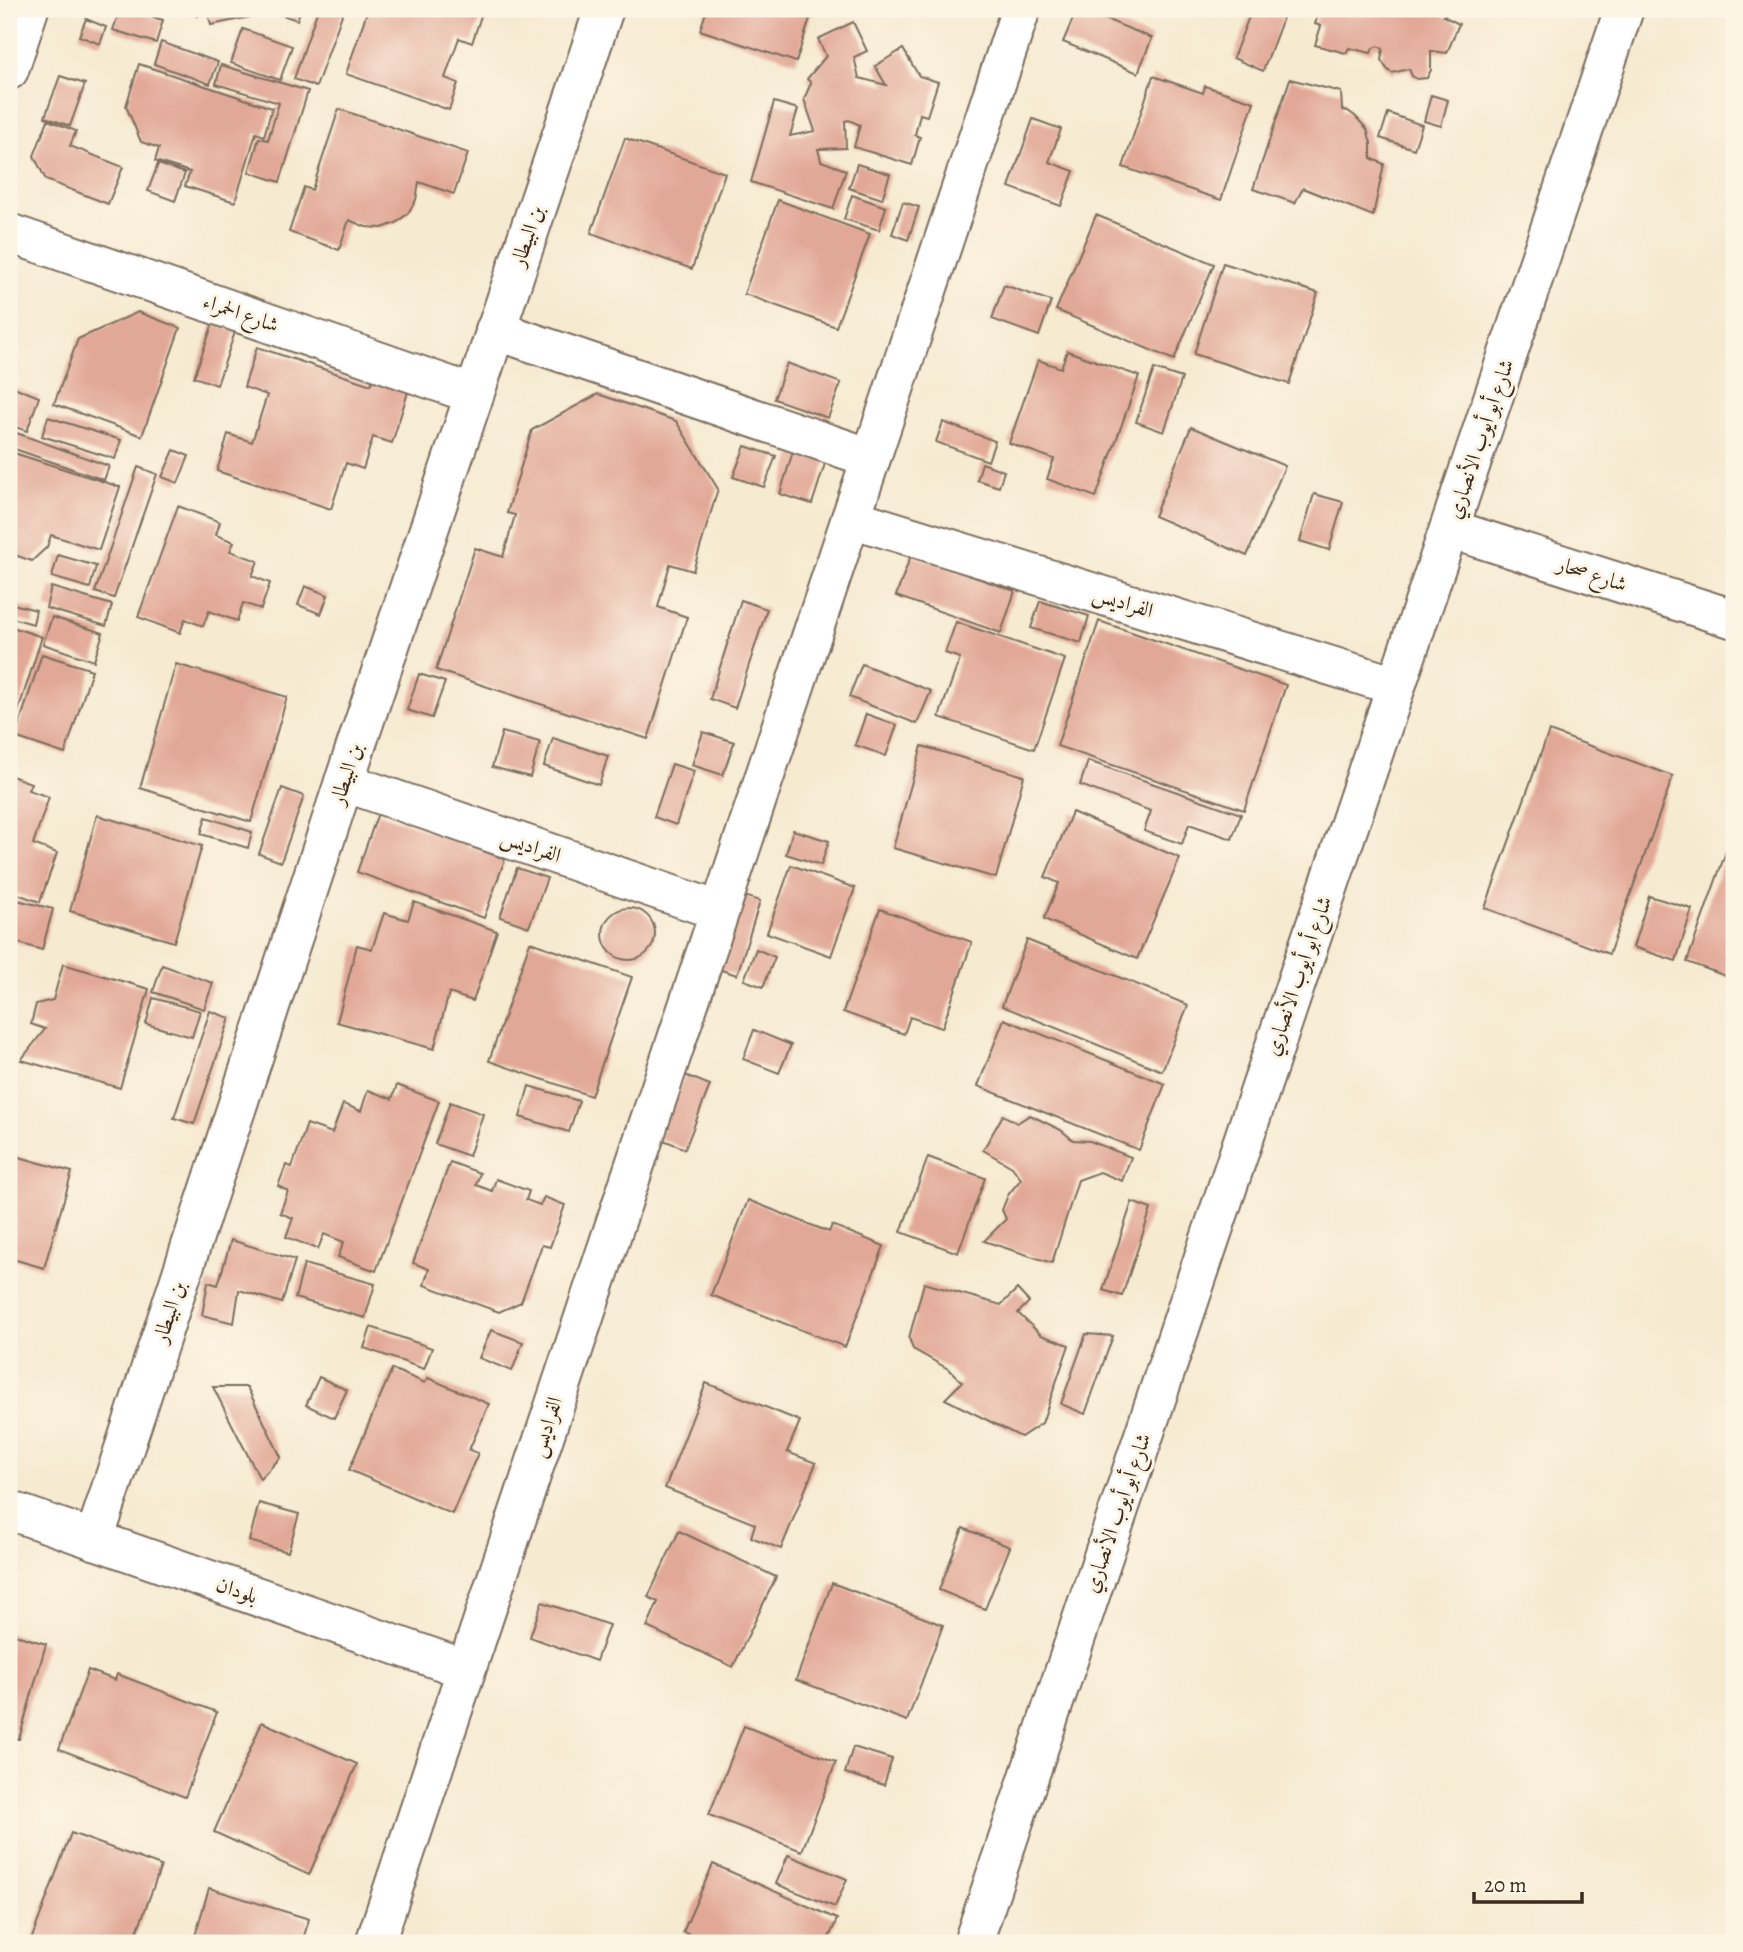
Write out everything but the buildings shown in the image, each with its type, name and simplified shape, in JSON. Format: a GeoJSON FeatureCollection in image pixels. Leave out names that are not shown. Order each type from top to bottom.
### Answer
{"type":"FeatureCollection","features":[{"type":"Feature","properties":{"kind":"street"},"geometry":{"type":"LineString","coordinates":[[9,70],[29,9]]}},
{"type":"Feature","properties":{"kind":"street","name":"بن البيطار"},"geometry":{"type":"LineString","coordinates":[[94,1540],[473,394],[604,9]]}},
{"type":"Feature","properties":{"kind":"street","name":"الفراديس"},"geometry":{"type":"LineString","coordinates":[[375,1943],[1021,9]]}},
{"type":"Feature","properties":{"kind":"street","name":"شارع أبو أيوب الأنصاري"},"geometry":{"type":"LineString","coordinates":[[973,1943],[1624,9]]}},
{"type":"Feature","properties":{"kind":"street","name":"شارع الحمراء"},"geometry":{"type":"LineString","coordinates":[[9,233],[473,394]]}},
{"type":"Feature","properties":{"kind":"street"},"geometry":{"type":"LineString","coordinates":[[495,330],[871,458]]}},
{"type":"Feature","properties":{"kind":"street","name":"الفراديس"},"geometry":{"type":"LineString","coordinates":[[850,518],[1396,686]]}},
{"type":"Feature","properties":{"kind":"street","name":"شارع صحار"},"geometry":{"type":"LineString","coordinates":[[1450,529],[1734,619]]}},
{"type":"Feature","properties":{"kind":"street","name":"الفراديس"},"geometry":{"type":"LineString","coordinates":[[344,782],[719,911]]}},
{"type":"Feature","properties":{"kind":"street","name":"بلودان"},"geometry":{"type":"LineString","coordinates":[[9,1510],[465,1669]]}}]}
